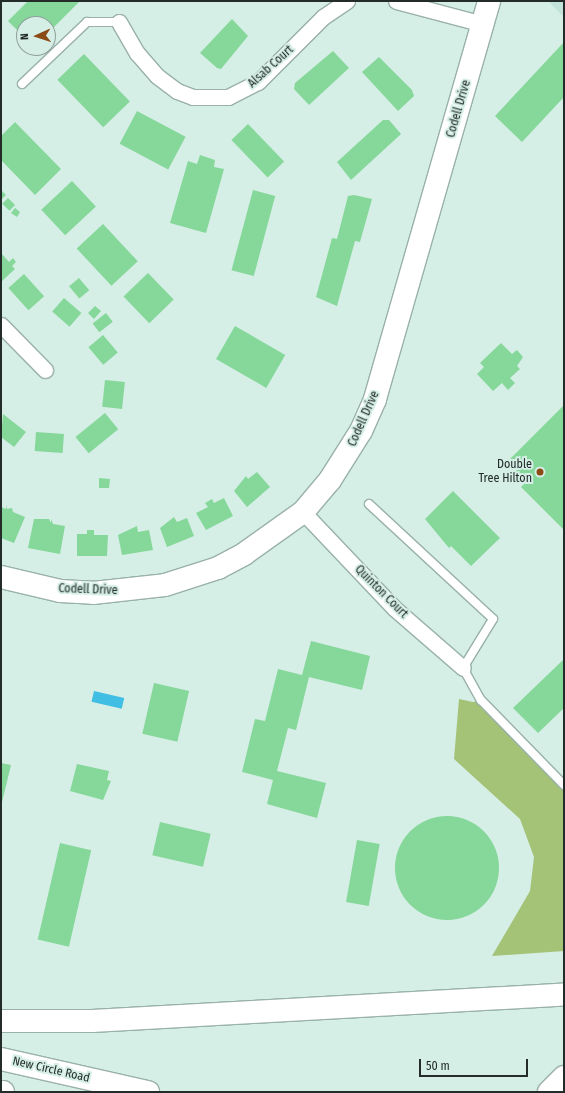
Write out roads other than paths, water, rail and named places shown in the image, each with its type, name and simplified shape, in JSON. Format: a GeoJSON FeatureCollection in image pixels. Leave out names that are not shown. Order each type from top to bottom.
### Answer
{"type":"FeatureCollection","features":[{"type":"Feature","properties":{"kind":"main road","name":"Codell Drive"},"geometry":{"type":"LineString","coordinates":[[1,577],[60,591],[93,593],[165,585],[218,568],[244,554],[303,512],[346,456],[375,399],[489,1]]}},
{"type":"Feature","properties":{"kind":"main road"},"geometry":{"type":"LineString","coordinates":[[1,1021],[92,1021],[558,998]]}},
{"type":"Feature","properties":{"kind":"main road","name":"New Circle Road"},"geometry":{"type":"LineString","coordinates":[[1,1059],[148,1092]]}},
{"type":"Feature","properties":{"kind":"main road"},"geometry":{"type":"LineString","coordinates":[[549,1092],[564,1077]]}},
{"type":"Feature","properties":{"kind":"street","name":"Alsab Court"},"geometry":{"type":"LineString","coordinates":[[119,22],[137,53],[157,76],[176,90],[193,97],[228,97],[258,82],[323,17],[347,1]]}},
{"type":"Feature","properties":{"kind":"street"},"geometry":{"type":"LineString","coordinates":[[396,1],[483,24]]}},
{"type":"Feature","properties":{"kind":"street"},"geometry":{"type":"LineString","coordinates":[[1,325],[44,370]]}},
{"type":"Feature","properties":{"kind":"street","name":"Quinton Court"},"geometry":{"type":"LineString","coordinates":[[303,512],[394,608],[463,668]]}},
{"type":"Feature","properties":{"kind":"lane"},"geometry":{"type":"LineString","coordinates":[[22,84],[87,22],[119,22]]}},
{"type":"Feature","properties":{"kind":"lane"},"geometry":{"type":"LineString","coordinates":[[369,504],[493,619],[463,668],[481,700],[564,785]]}},
{"type":"Feature","properties":{"kind":"water"},"geometry":{"type":"Polygon","coordinates":[[[94,691],[124,698],[122,709],[92,702],[94,691]]]}},
{"type":"Feature","properties":{"kind":"place","name":"Double Tree Hilton"},"geometry":{"type":"Point","coordinates":[540,472]}}]}
